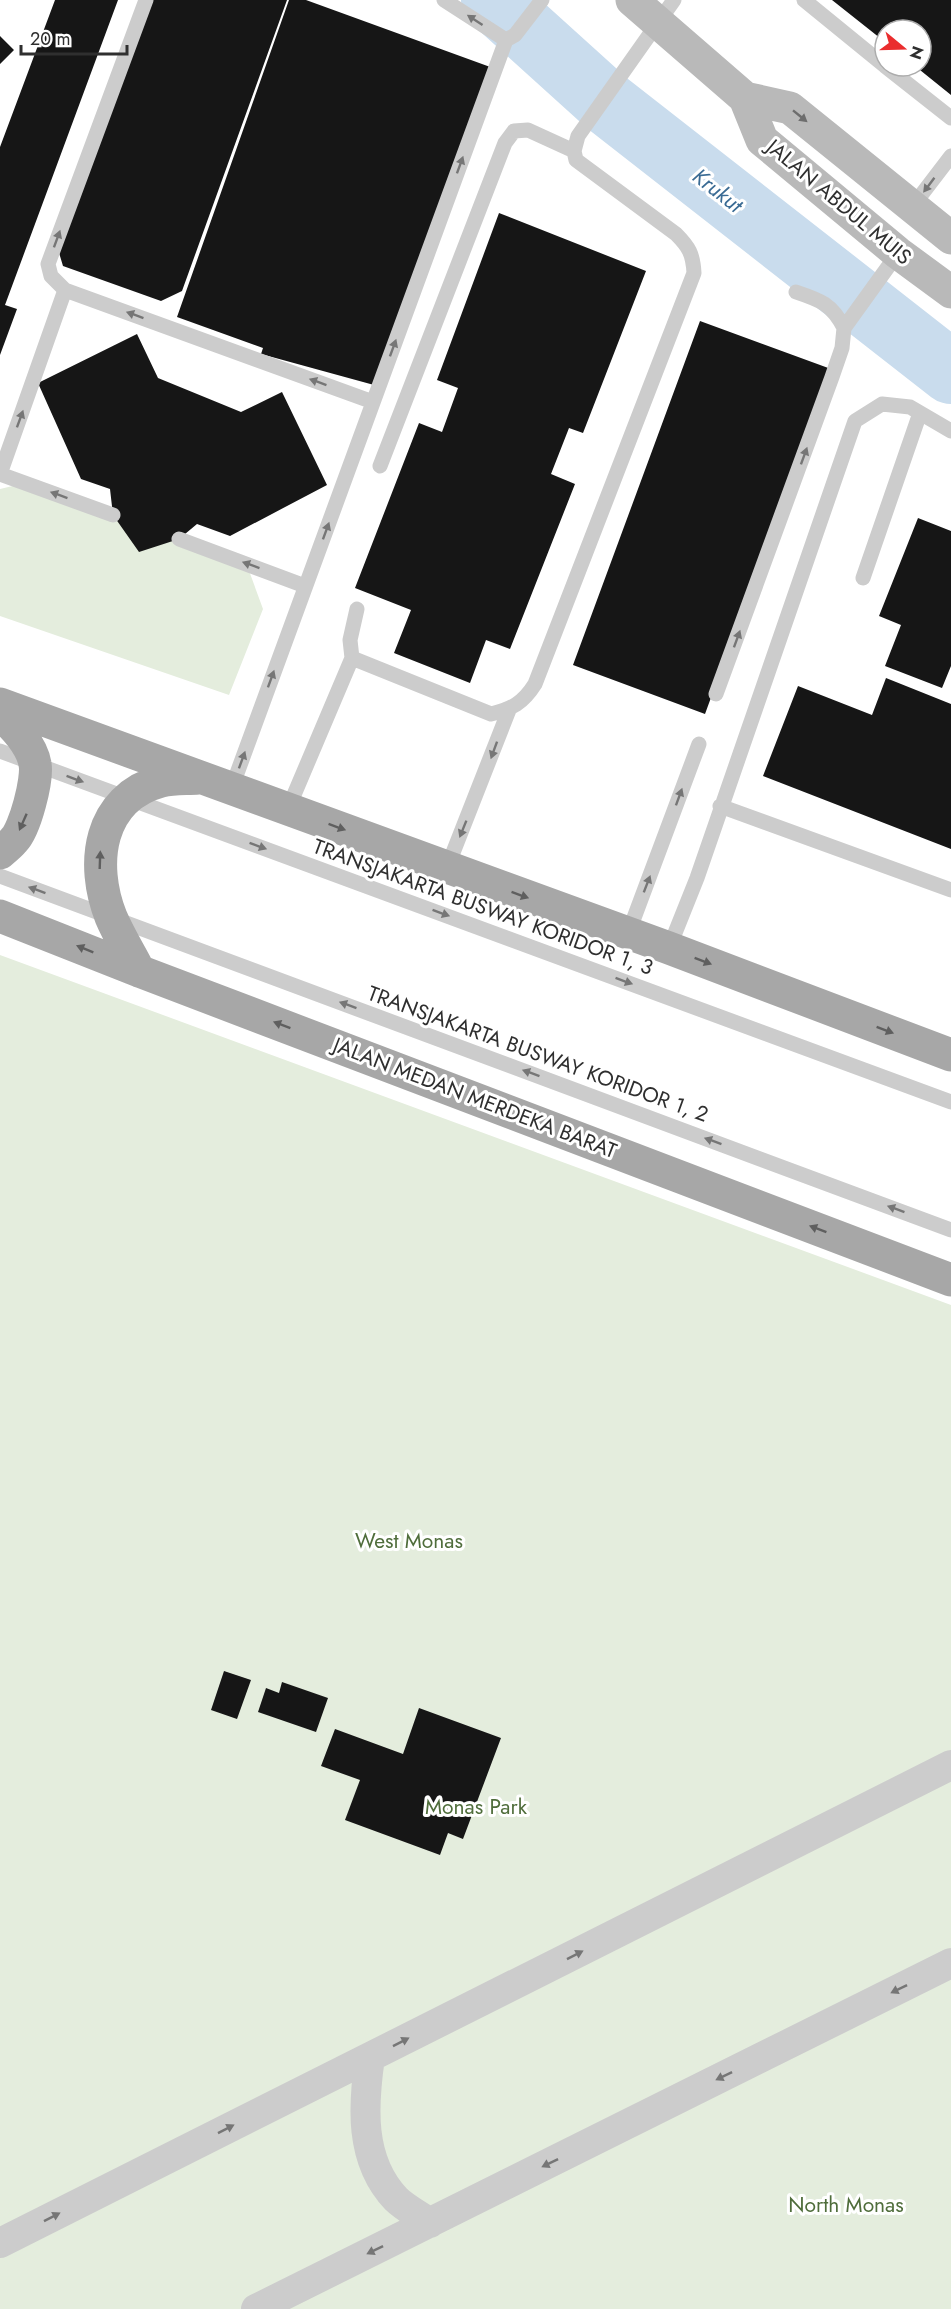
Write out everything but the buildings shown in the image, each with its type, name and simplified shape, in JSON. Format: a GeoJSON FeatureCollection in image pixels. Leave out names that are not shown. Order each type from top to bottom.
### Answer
{"type":"FeatureCollection","features":[{"type":"Feature","properties":{"kind":"main road","name":"JALAN ABDUL MUIS"},"geometry":{"type":"LineString","coordinates":[[632,0],[666,11],[745,98],[762,140],[893,260],[951,292]]}},
{"type":"Feature","properties":{"kind":"main road","name":"JALAN ABDUL MUIS"},"geometry":{"type":"LineString","coordinates":[[745,98],[790,108],[951,238]]}},
{"type":"Feature","properties":{"kind":"main road"},"geometry":{"type":"LineString","coordinates":[[0,704],[669,948],[951,1055]]}},
{"type":"Feature","properties":{"kind":"main road"},"geometry":{"type":"LineString","coordinates":[[0,715],[26,743],[36,765],[30,807],[16,839],[0,853]]}},
{"type":"Feature","properties":{"kind":"main road"},"geometry":{"type":"LineString","coordinates":[[139,971],[111,917],[100,877],[101,846],[111,819],[127,798],[163,780],[217,782]]}},
{"type":"Feature","properties":{"kind":"main road","name":"JALAN MEDAN MERDEKA BARAT"},"geometry":{"type":"LineString","coordinates":[[0,916],[951,1280]]}},
{"type":"Feature","properties":{"kind":"street"},"geometry":{"type":"LineString","coordinates":[[0,2243],[951,1765]]}},
{"type":"Feature","properties":{"kind":"street"},"geometry":{"type":"LineString","coordinates":[[256,2309],[951,1963]]}},
{"type":"Feature","properties":{"kind":"street"},"geometry":{"type":"LineString","coordinates":[[370,2057],[365,2091],[365,2126],[369,2149],[376,2169],[395,2198],[430,2223]]}},
{"type":"Feature","properties":{"kind":"lane"},"geometry":{"type":"LineString","coordinates":[[146,0],[48,264],[51,276],[65,290],[373,402]]}},
{"type":"Feature","properties":{"kind":"lane"},"geometry":{"type":"LineString","coordinates":[[444,0],[506,40]]}},
{"type":"Feature","properties":{"kind":"lane"},"geometry":{"type":"LineString","coordinates":[[217,782],[305,586],[506,40],[515,34],[542,0]]}},
{"type":"Feature","properties":{"kind":"lane"},"geometry":{"type":"LineString","coordinates":[[804,0],[873,56]]}},
{"type":"Feature","properties":{"kind":"lane"},"geometry":{"type":"LineString","coordinates":[[352,658],[491,714],[509,710],[521,703],[535,684],[694,273],[693,256],[689,247],[676,234],[576,160],[574,151],[578,136],[637,56],[666,11]]}},
{"type":"Feature","properties":{"kind":"lane"},"geometry":{"type":"LineString","coordinates":[[900,78],[951,118]]}},
{"type":"Feature","properties":{"kind":"lane"},"geometry":{"type":"LineString","coordinates":[[380,466],[505,143],[514,131],[528,130],[574,151]]}},
{"type":"Feature","properties":{"kind":"lane"},"geometry":{"type":"LineString","coordinates":[[912,207],[951,156]]}},
{"type":"Feature","properties":{"kind":"lane"},"geometry":{"type":"LineString","coordinates":[[716,694],[832,377],[842,348],[844,328],[893,260]]}},
{"type":"Feature","properties":{"kind":"lane"},"geometry":{"type":"LineString","coordinates":[[65,290],[0,474],[113,515]]}},
{"type":"Feature","properties":{"kind":"lane"},"geometry":{"type":"LineString","coordinates":[[796,292],[820,301],[836,312],[844,328]]}},
{"type":"Feature","properties":{"kind":"lane"},"geometry":{"type":"LineString","coordinates":[[669,948],[697,878],[855,421],[882,405],[910,407],[951,431]]}},
{"type":"Feature","properties":{"kind":"lane"},"geometry":{"type":"LineString","coordinates":[[863,578],[921,413]]}},
{"type":"Feature","properties":{"kind":"lane"},"geometry":{"type":"LineString","coordinates":[[179,539],[305,586]]}},
{"type":"Feature","properties":{"kind":"lane"},"geometry":{"type":"LineString","coordinates":[[288,809],[352,658],[350,640],[357,609]]}},
{"type":"Feature","properties":{"kind":"lane"},"geometry":{"type":"LineString","coordinates":[[447,868],[509,710]]}},
{"type":"Feature","properties":{"kind":"lane"},"geometry":{"type":"LineString","coordinates":[[628,934],[699,744]]}},
{"type":"Feature","properties":{"kind":"lane","name":"TRANSJAKARTA BUSWAY KORIDOR 1, 3"},"geometry":{"type":"LineString","coordinates":[[0,751],[951,1102]]}},
{"type":"Feature","properties":{"kind":"lane"},"geometry":{"type":"LineString","coordinates":[[720,806],[951,890]]}},
{"type":"Feature","properties":{"kind":"lane","name":"TRANSJAKARTA BUSWAY KORIDOR 1, 2"},"geometry":{"type":"LineString","coordinates":[[0,876],[951,1230]]}},
{"type":"Feature","properties":{"kind":"green space"},"geometry":{"type":"Polygon","coordinates":[[[21,484],[248,568],[263,609],[229,695],[0,616],[0,489],[21,484]]]}},
{"type":"Feature","properties":{"kind":"green space","name":"West Monas"},"geometry":{"type":"Polygon","coordinates":[[[0,955],[951,1305],[951,2309],[0,2309],[0,955]]]}},
{"type":"Feature","properties":{"kind":"waterway","name":"Krukut"},"geometry":{"type":"LineString","coordinates":[[493,0],[608,104],[951,372]]}},
{"type":"Feature","properties":{"kind":"park label","name":"Monas Park"},"geometry":{"type":"Point","coordinates":[476,1807]}},
{"type":"Feature","properties":{"kind":"park label","name":"North Monas"},"geometry":{"type":"Point","coordinates":[846,2205]}}]}
